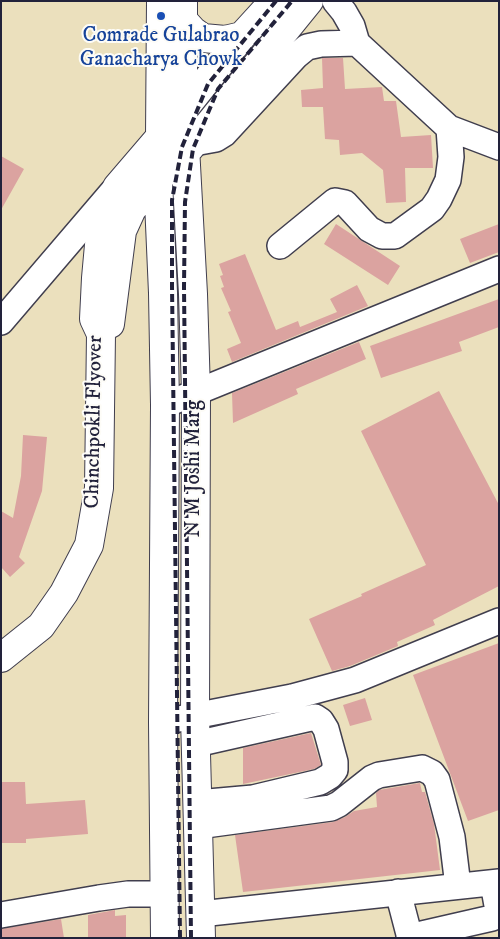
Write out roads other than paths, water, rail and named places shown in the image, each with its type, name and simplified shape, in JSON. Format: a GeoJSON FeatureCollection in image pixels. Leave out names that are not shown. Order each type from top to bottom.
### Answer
{"type":"FeatureCollection","features":[{"type":"Feature","properties":{"kind":"main road"},"geometry":{"type":"LineString","coordinates":[[117,187],[183,110],[242,36],[274,1]]}},
{"type":"Feature","properties":{"kind":"main road"},"geometry":{"type":"LineString","coordinates":[[100,338],[110,323],[122,231],[132,209],[158,179],[189,149],[309,1]]}},
{"type":"Feature","properties":{"kind":"main road"},"geometry":{"type":"LineString","coordinates":[[172,10],[193,32],[204,38],[225,40],[242,36]]}},
{"type":"Feature","properties":{"kind":"main road","name":"N M Joshi Marg"},"geometry":{"type":"LineString","coordinates":[[172,10],[189,149],[196,392],[195,717],[201,926]]}},
{"type":"Feature","properties":{"kind":"main road","name":"N M Joshi Marg"},"geometry":{"type":"LineString","coordinates":[[165,938],[163,722],[165,405],[158,179],[160,136],[172,10]]}},
{"type":"Feature","properties":{"kind":"main road","name":"Chinchpokli Flyover"},"geometry":{"type":"LineString","coordinates":[[1,658],[41,626],[64,593],[89,545],[99,488],[100,338],[94,319],[100,234],[117,187]]}},
{"type":"Feature","properties":{"kind":"main road"},"geometry":{"type":"LineString","coordinates":[[117,272],[122,264],[144,259],[158,266],[162,274]]}},
{"type":"Feature","properties":{"kind":"street"},"geometry":{"type":"LineString","coordinates":[[335,1],[352,26],[358,43],[449,128],[499,146]]}},
{"type":"Feature","properties":{"kind":"street"},"geometry":{"type":"LineString","coordinates":[[189,149],[224,134],[239,120],[296,56],[307,47],[321,44],[358,43]]}},
{"type":"Feature","properties":{"kind":"street"},"geometry":{"type":"LineString","coordinates":[[280,246],[335,201],[345,203],[369,229],[382,236],[395,236],[432,209],[439,199],[448,180],[451,156],[449,128]]}},
{"type":"Feature","properties":{"kind":"street"},"geometry":{"type":"LineString","coordinates":[[1,322],[117,187]]}},
{"type":"Feature","properties":{"kind":"street"},"geometry":{"type":"LineString","coordinates":[[165,405],[499,270]]}},
{"type":"Feature","properties":{"kind":"street"},"geometry":{"type":"LineString","coordinates":[[163,722],[292,697],[355,680],[499,621]]}},
{"type":"Feature","properties":{"kind":"street"},"geometry":{"type":"LineString","coordinates":[[196,744],[315,717],[321,721],[326,729],[335,762],[335,770],[330,776],[320,782],[253,798],[198,815]]}},
{"type":"Feature","properties":{"kind":"street"},"geometry":{"type":"LineString","coordinates":[[198,815],[331,808],[372,778],[379,775],[422,768],[432,773],[437,780],[451,831],[458,886]]}},
{"type":"Feature","properties":{"kind":"street"},"geometry":{"type":"LineString","coordinates":[[201,926],[398,892],[496,882],[498,911],[496,916],[492,918],[409,938],[398,892]]}},
{"type":"Feature","properties":{"kind":"street"},"geometry":{"type":"LineString","coordinates":[[1,915],[128,894],[164,894]]}},
{"type":"Feature","properties":{"kind":"railway"},"geometry":{"type":"LineString","coordinates":[[180,938],[172,200],[182,147],[208,84],[276,1]]}},
{"type":"Feature","properties":{"kind":"railway"},"geometry":{"type":"LineString","coordinates":[[191,938],[184,287],[185,202],[193,149],[218,89],[292,1]]}},
{"type":"Feature","properties":{"kind":"place","name":"Comrade Gulabrao Ganacharya Chowk"},"geometry":{"type":"Point","coordinates":[161,16]}}]}
